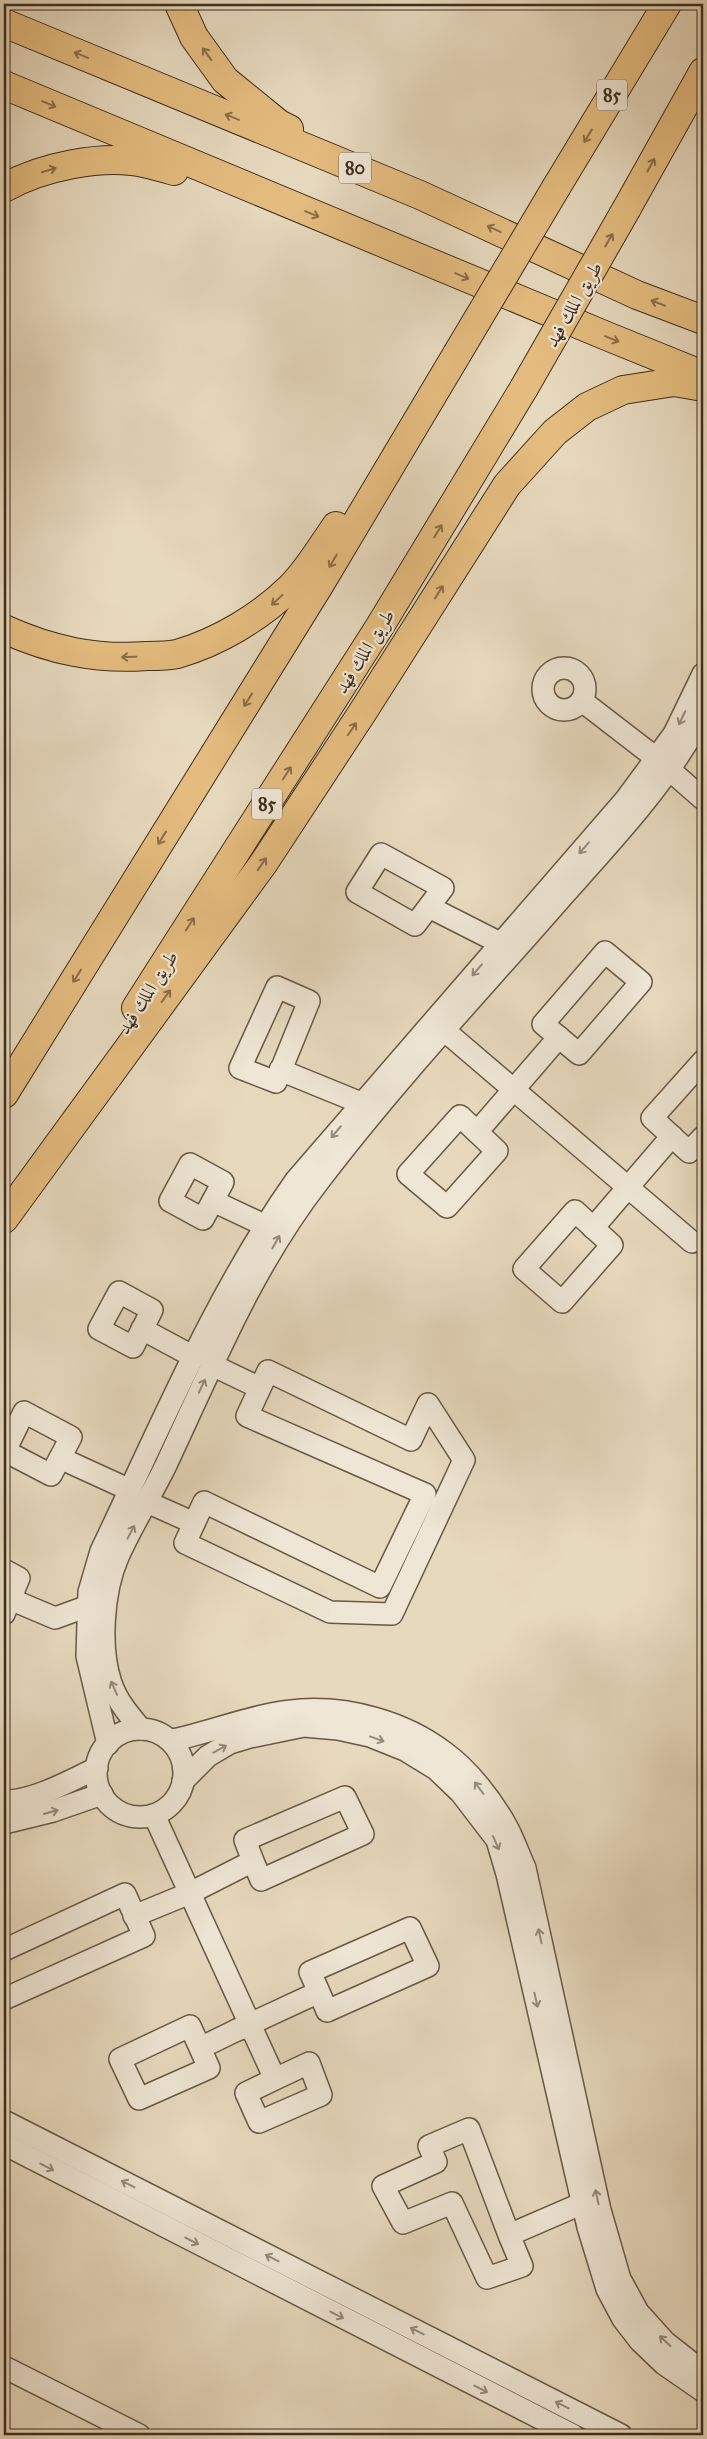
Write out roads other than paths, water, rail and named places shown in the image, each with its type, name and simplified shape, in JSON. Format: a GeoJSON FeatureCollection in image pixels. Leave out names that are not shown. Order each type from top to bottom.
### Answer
{"type":"FeatureCollection","features":[{"type":"Feature","properties":{"kind":"highway"},"geometry":{"type":"LineString","coordinates":[[179,4],[194,37],[225,80],[279,124],[420,195]]}},
{"type":"Feature","properties":{"kind":"highway"},"geometry":{"type":"LineString","coordinates":[[606,104],[653,4]]}},
{"type":"Feature","properties":{"kind":"highway","name":"85"},"geometry":{"type":"LineString","coordinates":[[4,1094],[320,584],[667,4]]}},
{"type":"Feature","properties":{"kind":"highway","name":"80"},"geometry":{"type":"LineString","coordinates":[[4,23],[420,195],[637,295],[703,320]]}},
{"type":"Feature","properties":{"kind":"highway","name":"طريق الملك فهد"},"geometry":{"type":"LineString","coordinates":[[4,1218],[375,634],[524,388],[628,208],[703,72]]}},
{"type":"Feature","properties":{"kind":"highway"},"geometry":{"type":"LineString","coordinates":[[4,85],[703,375]]}},
{"type":"Feature","properties":{"kind":"highway"},"geometry":{"type":"LineString","coordinates":[[4,188],[18,180],[65,166],[97,161],[142,162],[272,197]]}},
{"type":"Feature","properties":{"kind":"highway"},"geometry":{"type":"LineString","coordinates":[[4,1218],[262,864],[364,710],[507,485],[555,432],[586,407],[623,390],[674,382],[703,387]]}},
{"type":"Feature","properties":{"kind":"highway"},"geometry":{"type":"LineString","coordinates":[[4,629],[37,644],[75,654],[127,658],[176,654],[220,636],[264,612],[293,585],[433,394]]}},
{"type":"Feature","properties":{"kind":"street"},"geometry":{"type":"LineString","coordinates":[[203,1361],[236,1312],[282,1230],[320,1179],[445,1031],[625,826],[662,763],[703,674]]}},
{"type":"Feature","properties":{"kind":"street"},"geometry":{"type":"LineString","coordinates":[[582,701],[662,763],[703,799]]}},
{"type":"Feature","properties":{"kind":"street"},"geometry":{"type":"LineString","coordinates":[[141,1729],[123,1708],[111,1682],[105,1640],[106,1600],[117,1558],[139,1496],[203,1361],[225,1294],[264,1225],[296,1180],[626,799],[662,763],[688,743],[703,715]]}},
{"type":"Feature","properties":{"kind":"street"},"geometry":{"type":"LineString","coordinates":[[429,907],[500,943]]}},
{"type":"Feature","properties":{"kind":"street"},"geometry":{"type":"LineString","coordinates":[[605,952],[641,982],[579,1054],[559,1037],[543,1024],[605,952]]}},
{"type":"Feature","properties":{"kind":"street"},"geometry":{"type":"LineString","coordinates":[[445,1031],[692,1242]]}},
{"type":"Feature","properties":{"kind":"street"},"geometry":{"type":"LineString","coordinates":[[477,1132],[559,1037]]}},
{"type":"Feature","properties":{"kind":"street"},"geometry":{"type":"LineString","coordinates":[[703,1061],[652,1118],[690,1152],[703,1136]]}},
{"type":"Feature","properties":{"kind":"street"},"geometry":{"type":"LineString","coordinates":[[280,1070],[361,1104]]}},
{"type":"Feature","properties":{"kind":"street"},"geometry":{"type":"LineString","coordinates":[[594,1228],[672,1136]]}},
{"type":"Feature","properties":{"kind":"street"},"geometry":{"type":"LineString","coordinates":[[213,1201],[264,1225]]}},
{"type":"Feature","properties":{"kind":"street"},"geometry":{"type":"LineString","coordinates":[[142,1329],[260,1388]]}},
{"type":"Feature","properties":{"kind":"street"},"geometry":{"type":"LineString","coordinates":[[268,1371],[411,1440],[428,1404],[464,1460],[392,1614],[330,1612],[185,1543],[204,1502],[380,1587],[425,1494],[246,1416],[260,1388],[268,1371]]}},
{"type":"Feature","properties":{"kind":"street"},"geometry":{"type":"LineString","coordinates":[[60,1458],[194,1523]]}},
{"type":"Feature","properties":{"kind":"street"},"geometry":{"type":"LineString","coordinates":[[108,1744],[87,1656],[89,1592],[101,1551],[139,1496]]}},
{"type":"Feature","properties":{"kind":"street"},"geometry":{"type":"LineString","coordinates":[[4,1570],[20,1578],[7,1606],[55,1618],[88,1606]]}},
{"type":"Feature","properties":{"kind":"street"},"geometry":{"type":"LineString","coordinates":[[173,1740],[207,1733],[246,1719],[300,1710],[331,1710],[367,1716],[407,1730],[444,1752],[476,1783],[507,1827],[525,1868],[600,2210],[620,2279],[644,2318],[666,2342],[703,2372]]}},
{"type":"Feature","properties":{"kind":"street"},"geometry":{"type":"LineString","coordinates":[[183,1781],[208,1756],[230,1743],[304,1726],[338,1729],[370,1736],[405,1750],[436,1769],[461,1793],[496,1840],[507,1874],[583,2203],[607,2289],[623,2319],[640,2341],[664,2364],[703,2391]]}},
{"type":"Feature","properties":{"kind":"street"},"geometry":{"type":"LineString","coordinates":[[148,1728],[173,1740],[186,1765],[181,1794],[162,1813],[133,1818],[108,1805],[95,1780],[100,1752],[120,1732],[148,1728]]}},
{"type":"Feature","properties":{"kind":"street"},"geometry":{"type":"LineString","coordinates":[[4,1801],[11,1801],[54,1788],[97,1768]]}},
{"type":"Feature","properties":{"kind":"street"},"geometry":{"type":"LineString","coordinates":[[4,1823],[53,1811],[102,1794]]}},
{"type":"Feature","properties":{"kind":"street"},"geometry":{"type":"LineString","coordinates":[[345,1797],[363,1834],[261,1880],[253,1861],[245,1840],[345,1797]]}},
{"type":"Feature","properties":{"kind":"street"},"geometry":{"type":"LineString","coordinates":[[154,1815],[190,1894],[246,2027],[275,2079]]}},
{"type":"Feature","properties":{"kind":"street"},"geometry":{"type":"LineString","coordinates":[[134,1916],[190,1894],[253,1861]]}},
{"type":"Feature","properties":{"kind":"street"},"geometry":{"type":"LineString","coordinates":[[4,1950],[125,1894],[144,1936],[4,1998]]}},
{"type":"Feature","properties":{"kind":"street"},"geometry":{"type":"LineString","coordinates":[[410,1928],[428,1966],[327,2012],[319,1992],[310,1972],[410,1928]]}},
{"type":"Feature","properties":{"kind":"street"},"geometry":{"type":"LineString","coordinates":[[200,2048],[319,1992]]}},
{"type":"Feature","properties":{"kind":"street"},"geometry":{"type":"LineString","coordinates":[[4,2121],[583,2427],[621,2435]]}},
{"type":"Feature","properties":{"kind":"street"},"geometry":{"type":"LineString","coordinates":[[469,2129],[509,2235],[522,2266],[487,2278],[452,2203],[403,2223],[383,2186],[436,2162],[429,2146],[469,2129]]}},
{"type":"Feature","properties":{"kind":"street"},"geometry":{"type":"LineString","coordinates":[[4,2144],[572,2435]]}},
{"type":"Feature","properties":{"kind":"street"},"geometry":{"type":"LineString","coordinates":[[509,2235],[583,2203]]}},
{"type":"Feature","properties":{"kind":"street"},"geometry":{"type":"LineString","coordinates":[[4,2367],[139,2435]]}}]}
